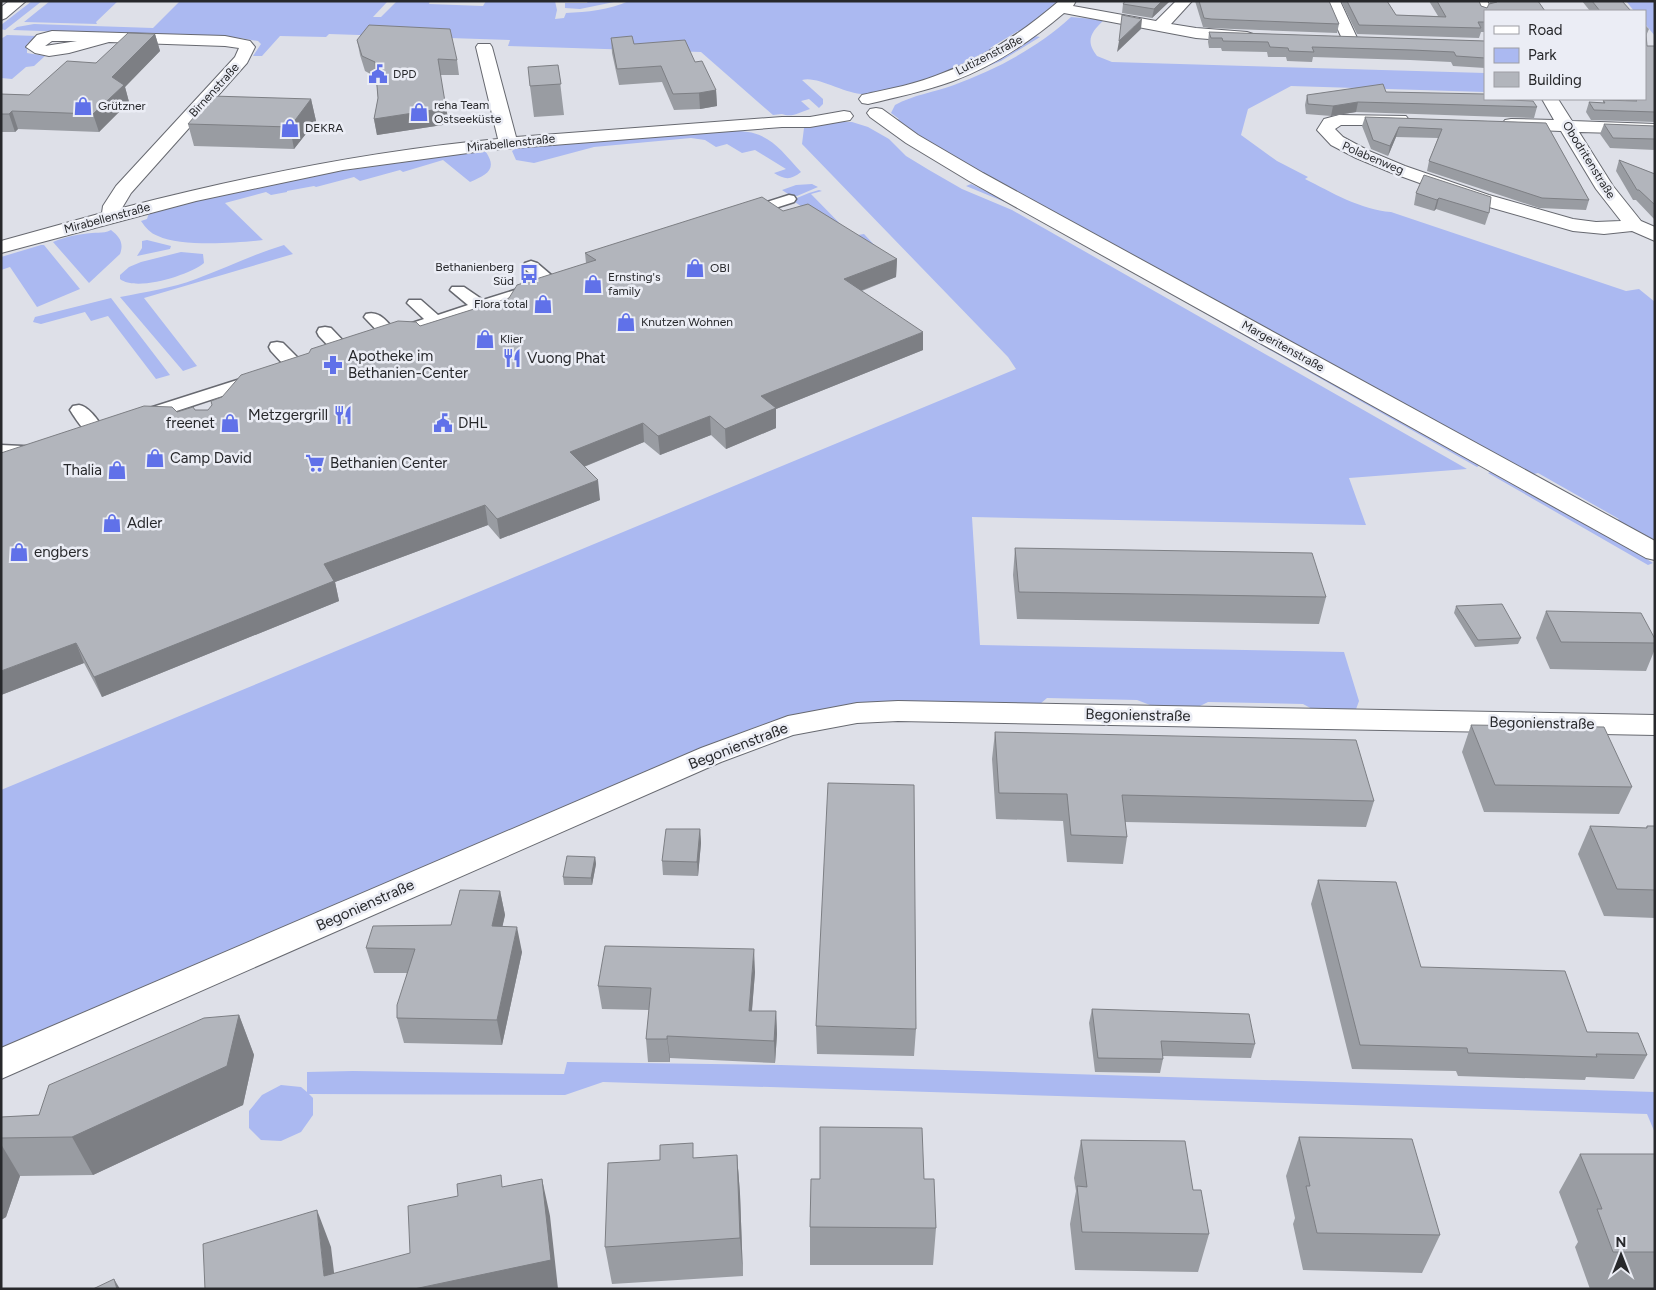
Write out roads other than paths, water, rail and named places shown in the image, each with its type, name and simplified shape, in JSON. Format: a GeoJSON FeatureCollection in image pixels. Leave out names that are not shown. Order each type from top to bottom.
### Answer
{"type":"FeatureCollection","features":[{"type":"Feature","properties":{"kind":"street"},"geometry":{"type":"LineString","coordinates":[[1,15],[19,1]]}},
{"type":"Feature","properties":{"kind":"street"},"geometry":{"type":"LineString","coordinates":[[1159,27],[1185,1]]}},
{"type":"Feature","properties":{"kind":"street"},"geometry":{"type":"LineString","coordinates":[[1332,1],[1350,40]]}},
{"type":"Feature","properties":{"kind":"street"},"geometry":{"type":"LineString","coordinates":[[1065,5],[1159,27],[1209,35],[1259,38]]}},
{"type":"Feature","properties":{"kind":"street","name":"Lutizenstraße"},"geometry":{"type":"LineString","coordinates":[[856,107],[911,94],[1003,51],[1029,34],[1065,5]]}},
{"type":"Feature","properties":{"kind":"street","name":"Birnenstraße"},"geometry":{"type":"LineString","coordinates":[[107,38],[225,41],[244,44],[247,47],[241,60],[118,206]]}},
{"type":"Feature","properties":{"kind":"street"},"geometry":{"type":"LineString","coordinates":[[1332,40],[1369,41]]}},
{"type":"Feature","properties":{"kind":"street"},"geometry":{"type":"LineString","coordinates":[[484,47],[508,143]]}},
{"type":"Feature","properties":{"kind":"street","name":"Obodritenstraße"},"geometry":{"type":"LineString","coordinates":[[1551,100],[1605,189],[1634,225],[1655,235]]}},
{"type":"Feature","properties":{"kind":"street","name":"Mirabellenstraße"},"geometry":{"type":"LineString","coordinates":[[1,237],[118,206],[392,157],[508,143],[782,122],[810,122],[856,107]]}},
{"type":"Feature","properties":{"kind":"street","name":"Margeritenstraße"},"geometry":{"type":"LineString","coordinates":[[856,107],[976,177],[1655,552]]}},
{"type":"Feature","properties":{"kind":"street","name":"Polabenweg"},"geometry":{"type":"LineString","coordinates":[[1414,120],[1348,119],[1330,124],[1326,130],[1328,136],[1334,141],[1380,162],[1430,182],[1525,212],[1561,223],[1587,227],[1615,228],[1634,225]]}},
{"type":"Feature","properties":{"kind":"street"},"geometry":{"type":"LineString","coordinates":[[1492,123],[1655,129]]}},
{"type":"Feature","properties":{"kind":"street"},"geometry":{"type":"LineString","coordinates":[[738,212],[789,199]]}},
{"type":"Feature","properties":{"kind":"street","name":"Mirabellenstraße"},"geometry":{"type":"LineString","coordinates":[[1,246],[118,206]]}},
{"type":"Feature","properties":{"kind":"street"},"geometry":{"type":"LineString","coordinates":[[531,266],[548,288]]}},
{"type":"Feature","properties":{"kind":"street"},"geometry":{"type":"LineString","coordinates":[[132,420],[480,306],[548,288],[558,273],[567,270]]}},
{"type":"Feature","properties":{"kind":"street"},"geometry":{"type":"LineString","coordinates":[[458,290],[480,306]]}},
{"type":"Feature","properties":{"kind":"street"},"geometry":{"type":"LineString","coordinates":[[414,304],[436,321]]}},
{"type":"Feature","properties":{"kind":"street"},"geometry":{"type":"LineString","coordinates":[[372,317],[392,335]]}},
{"type":"Feature","properties":{"kind":"street"},"geometry":{"type":"LineString","coordinates":[[325,332],[359,345]]}},
{"type":"Feature","properties":{"kind":"street"},"geometry":{"type":"LineString","coordinates":[[277,347],[296,366]]}},
{"type":"Feature","properties":{"kind":"street"},"geometry":{"type":"LineString","coordinates":[[186,384],[203,415]]}},
{"type":"Feature","properties":{"kind":"street"},"geometry":{"type":"LineString","coordinates":[[79,410],[88,434],[114,426]]}},
{"type":"Feature","properties":{"kind":"street"},"geometry":{"type":"LineString","coordinates":[[1,450],[30,453],[55,445]]}},
{"type":"Feature","properties":{"kind":"street","name":"Begonienstraße"},"geometry":{"type":"LineString","coordinates":[[1,1064],[711,755],[763,734],[823,718],[890,711],[934,711],[1655,725]]}},
{"type":"Feature","properties":{"kind":"place","name":"DPD"},"geometry":{"type":"Point","coordinates":[378,74]}},
{"type":"Feature","properties":{"kind":"place","name":"Grützner"},"geometry":{"type":"Point","coordinates":[83,106]}},
{"type":"Feature","properties":{"kind":"place","name":"reha Team Ostseeküste"},"geometry":{"type":"Point","coordinates":[419,112]}},
{"type":"Feature","properties":{"kind":"place","name":"DEKRA"},"geometry":{"type":"Point","coordinates":[290,128]}},
{"type":"Feature","properties":{"kind":"place","name":"OBI"},"geometry":{"type":"Point","coordinates":[695,268]}},
{"type":"Feature","properties":{"kind":"place","name":"Bethanienberg Süd"},"geometry":{"type":"Point","coordinates":[529,274]}},
{"type":"Feature","properties":{"kind":"place","name":"Ernsting's family"},"geometry":{"type":"Point","coordinates":[593,284]}},
{"type":"Feature","properties":{"kind":"place","name":"Flora total"},"geometry":{"type":"Point","coordinates":[543,304]}},
{"type":"Feature","properties":{"kind":"place","name":"Knutzen Wohnen"},"geometry":{"type":"Point","coordinates":[626,322]}},
{"type":"Feature","properties":{"kind":"place","name":"Klier"},"geometry":{"type":"Point","coordinates":[485,339]}},
{"type":"Feature","properties":{"kind":"place","name":"Vuong Phat"},"geometry":{"type":"Point","coordinates":[512,358]}},
{"type":"Feature","properties":{"kind":"place","name":"Apotheke im Bethanien-Center"},"geometry":{"type":"Point","coordinates":[333,365]}},
{"type":"Feature","properties":{"kind":"place","name":"Metzgergrill"},"geometry":{"type":"Point","coordinates":[343,415]}},
{"type":"Feature","properties":{"kind":"place","name":"freenet"},"geometry":{"type":"Point","coordinates":[230,423]}},
{"type":"Feature","properties":{"kind":"place","name":"DHL"},"geometry":{"type":"Point","coordinates":[443,423]}},
{"type":"Feature","properties":{"kind":"place","name":"Camp David"},"geometry":{"type":"Point","coordinates":[155,458]}},
{"type":"Feature","properties":{"kind":"place","name":"Bethanien Center"},"geometry":{"type":"Point","coordinates":[315,463]}},
{"type":"Feature","properties":{"kind":"place","name":"Thalia"},"geometry":{"type":"Point","coordinates":[117,470]}},
{"type":"Feature","properties":{"kind":"place","name":"Adler"},"geometry":{"type":"Point","coordinates":[112,523]}},
{"type":"Feature","properties":{"kind":"place","name":"engbers"},"geometry":{"type":"Point","coordinates":[19,552]}}]}
